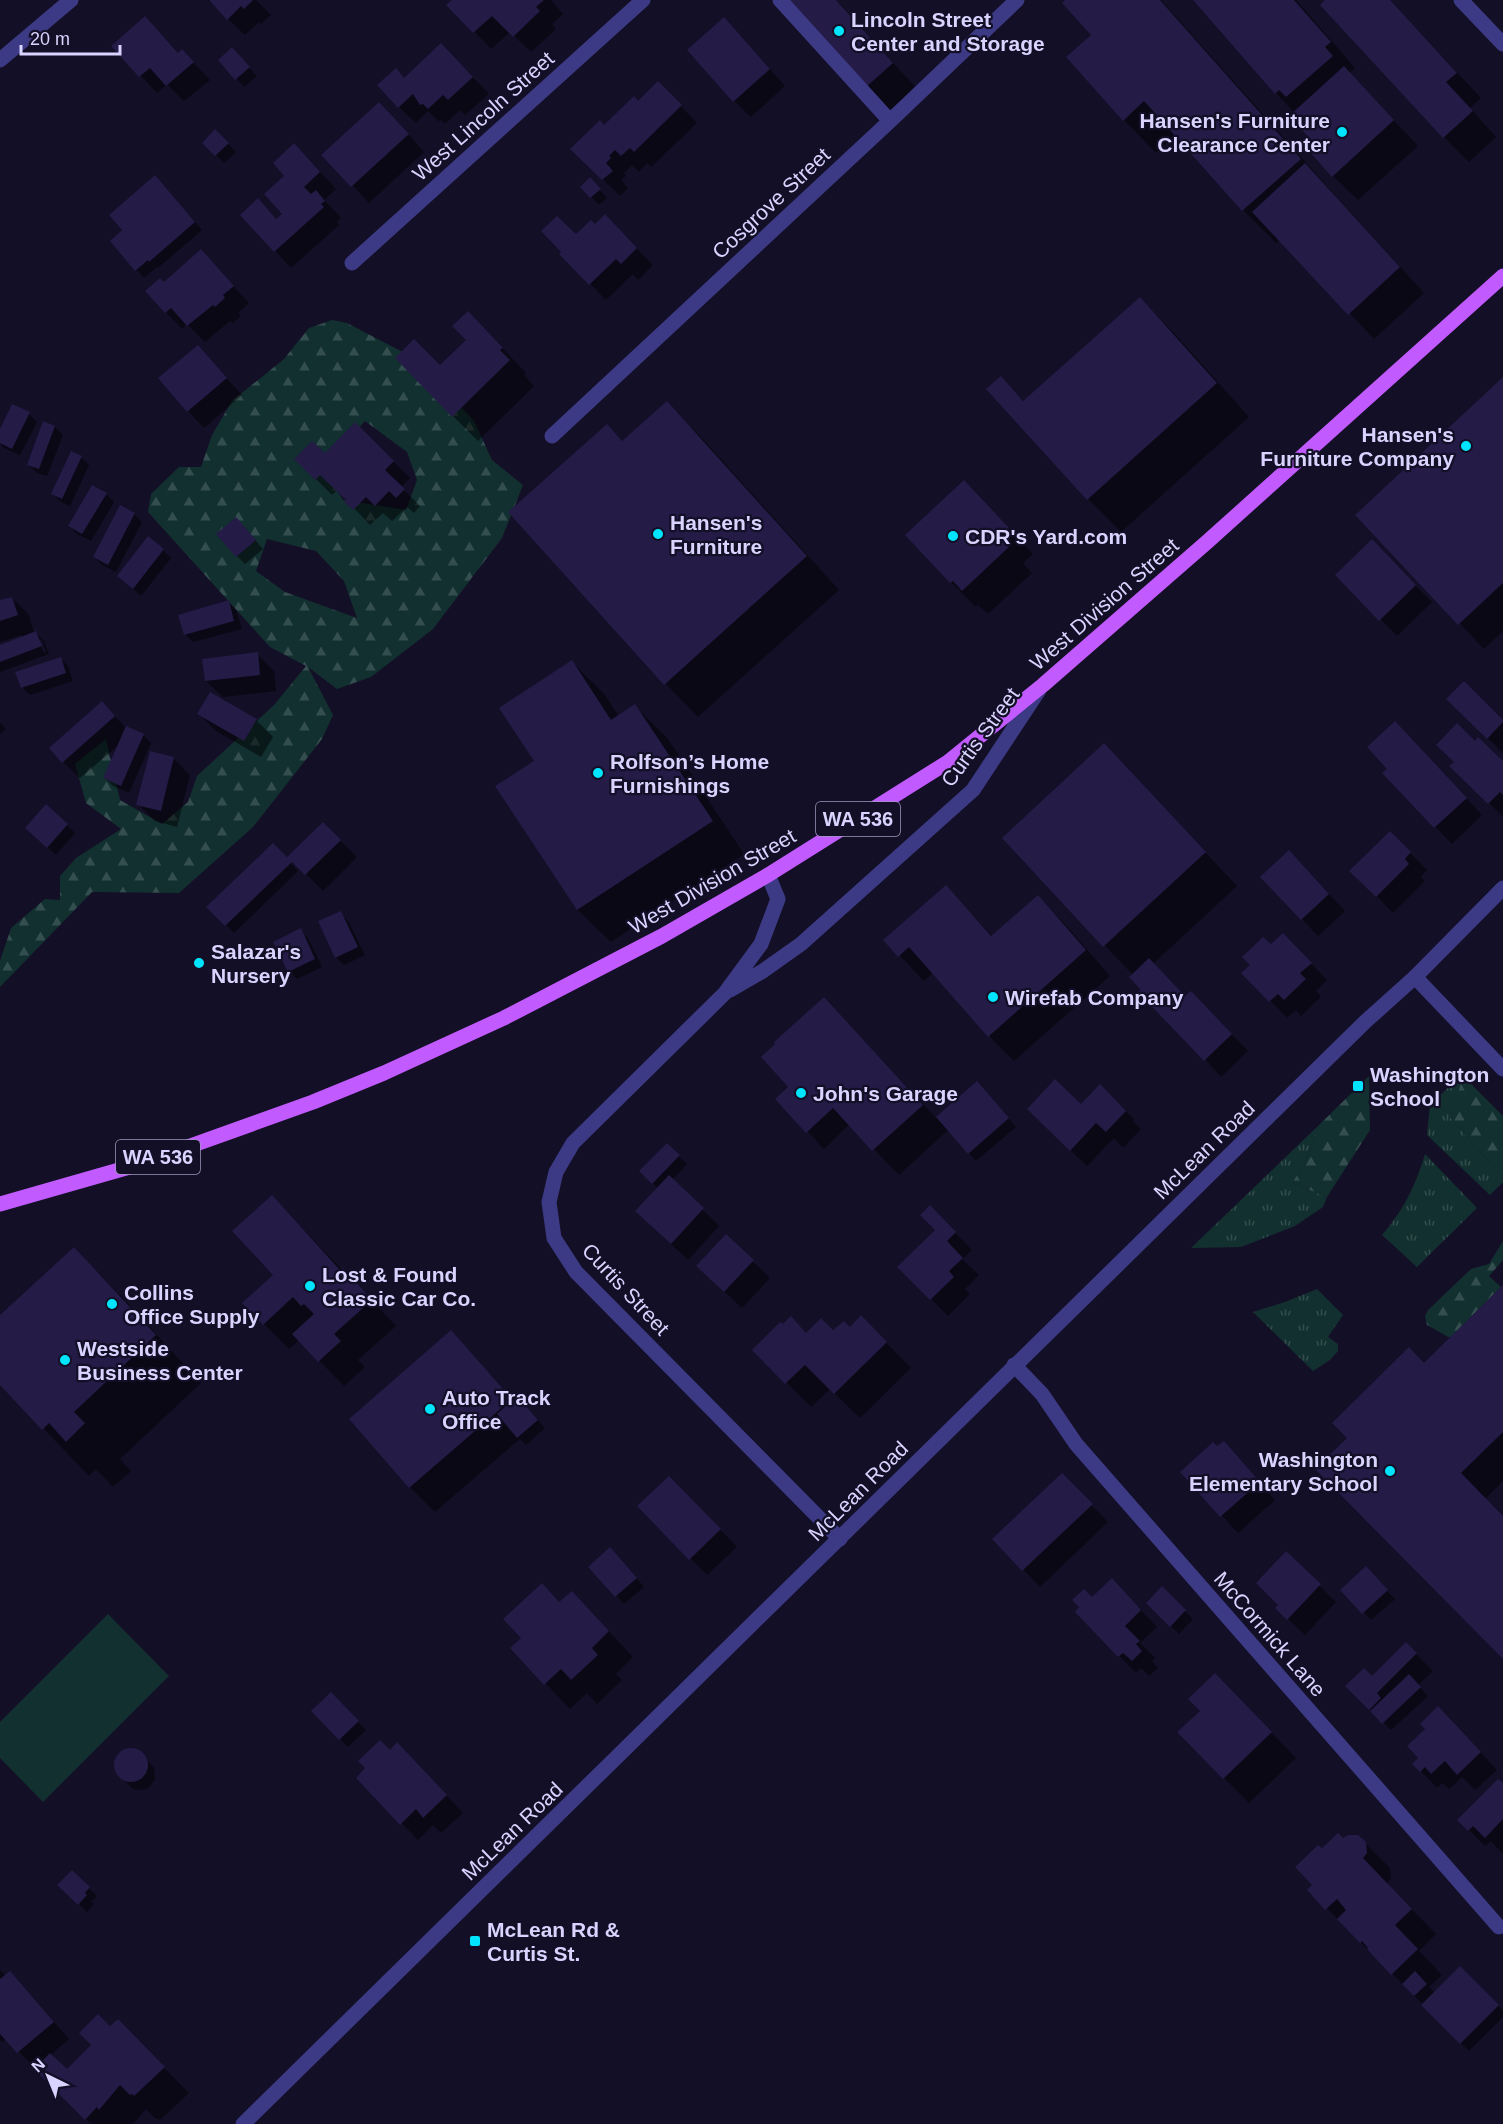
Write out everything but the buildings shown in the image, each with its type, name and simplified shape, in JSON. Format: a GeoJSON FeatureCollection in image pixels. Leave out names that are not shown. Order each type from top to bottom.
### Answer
{"type":"FeatureCollection","features":[{"type":"Feature","properties":{"kind":"main road","name":"West Division Street"},"geometry":{"type":"LineString","coordinates":[[0,1204],[140,1164],[313,1102],[384,1072],[504,1018],[662,936],[768,875],[948,762],[1043,685],[1207,542],[1503,276]]}},
{"type":"Feature","properties":{"kind":"street"},"geometry":{"type":"LineString","coordinates":[[0,60],[71,0]]}},
{"type":"Feature","properties":{"kind":"street","name":"West Lincoln Street"},"geometry":{"type":"LineString","coordinates":[[352,263],[643,0]]}},
{"type":"Feature","properties":{"kind":"street"},"geometry":{"type":"LineString","coordinates":[[780,0],[890,121]]}},
{"type":"Feature","properties":{"kind":"street","name":"Cosgrove Street"},"geometry":{"type":"LineString","coordinates":[[552,436],[1017,0]]}},
{"type":"Feature","properties":{"kind":"street"},"geometry":{"type":"LineString","coordinates":[[1461,0],[1503,44]]}},
{"type":"Feature","properties":{"kind":"street","name":"Curtis Street"},"geometry":{"type":"LineString","coordinates":[[725,993],[763,971],[801,944],[973,790],[1043,685]]}},
{"type":"Feature","properties":{"kind":"street","name":"Curtis Street"},"geometry":{"type":"LineString","coordinates":[[768,875],[778,899],[761,944],[725,993],[573,1143],[556,1172],[549,1202],[554,1238],[576,1272],[840,1539]]}},
{"type":"Feature","properties":{"kind":"street","name":"McLean Road"},"geometry":{"type":"LineString","coordinates":[[243,2124],[840,1539],[1014,1365],[1366,1021],[1415,977],[1503,888]]}},
{"type":"Feature","properties":{"kind":"street"},"geometry":{"type":"LineString","coordinates":[[1415,977],[1503,1069]]}},
{"type":"Feature","properties":{"kind":"street","name":"McCormick Lane"},"geometry":{"type":"LineString","coordinates":[[1014,1365],[1042,1394],[1076,1444],[1499,1927]]}},
{"type":"Feature","properties":{"kind":"green space"},"geometry":{"type":"Polygon","coordinates":[[[332,320],[347,323],[418,360],[474,421],[492,460],[523,485],[502,538],[433,629],[371,677],[337,689],[308,667],[333,715],[322,739],[253,827],[179,893],[92,892],[0,987],[0,961],[11,928],[45,899],[60,900],[60,876],[76,858],[121,829],[86,803],[75,764],[106,739],[120,800],[162,824],[188,802],[197,776],[274,705],[306,666],[270,647],[148,512],[151,494],[179,467],[201,467],[212,435],[232,401],[284,359],[309,328],[332,320]],[[365,421],[322,467],[343,500],[406,510],[417,480],[407,452],[365,421]],[[267,539],[256,571],[285,592],[357,618],[344,581],[316,551],[267,539]]]}},
{"type":"Feature","properties":{"kind":"green space"},"geometry":{"type":"Polygon","coordinates":[[[1369,1076],[1370,1130],[1327,1197],[1292,1183],[1305,1163],[1319,1125],[1369,1076]]]}},
{"type":"Feature","properties":{"kind":"green space"},"geometry":{"type":"Polygon","coordinates":[[[1463,1076],[1503,1116],[1503,1178],[1451,1118],[1463,1076]]]}},
{"type":"Feature","properties":{"kind":"green space"},"geometry":{"type":"Polygon","coordinates":[[[1459,1078],[1462,1082],[1451,1118],[1503,1178],[1503,1182],[1490,1195],[1427,1135],[1430,1104],[1459,1078]]]}},
{"type":"Feature","properties":{"kind":"green space"},"geometry":{"type":"Polygon","coordinates":[[[1319,1125],[1305,1163],[1292,1183],[1327,1197],[1323,1207],[1295,1226],[1241,1247],[1191,1248],[1319,1125]]]}},
{"type":"Feature","properties":{"kind":"green space"},"geometry":{"type":"Polygon","coordinates":[[[1425,1154],[1477,1208],[1417,1267],[1382,1235],[1408,1197],[1425,1154]]]}},
{"type":"Feature","properties":{"kind":"green space"},"geometry":{"type":"Polygon","coordinates":[[[1503,1241],[1503,1260],[1489,1276],[1501,1287],[1450,1338],[1427,1325],[1425,1316],[1428,1310],[1471,1269],[1489,1264],[1503,1241]]]}},
{"type":"Feature","properties":{"kind":"green space"},"geometry":{"type":"Polygon","coordinates":[[[1317,1289],[1343,1315],[1328,1337],[1338,1344],[1338,1351],[1330,1360],[1313,1371],[1253,1312],[1317,1289]]]}},
{"type":"Feature","properties":{"kind":"green space"},"geometry":{"type":"Polygon","coordinates":[[[108,1614],[169,1676],[43,1802],[0,1758],[0,1722],[108,1614]]]}},
{"type":"Feature","properties":{"kind":"place","name":"Lincoln Street Center and Storage"},"geometry":{"type":"Point","coordinates":[839,31]}},
{"type":"Feature","properties":{"kind":"place","name":"Hansen's Furniture Clearance Center"},"geometry":{"type":"Point","coordinates":[1342,132]}},
{"type":"Feature","properties":{"kind":"place","name":"Hansen's Furniture Company"},"geometry":{"type":"Point","coordinates":[1466,446]}},
{"type":"Feature","properties":{"kind":"place","name":"Hansen's Furniture"},"geometry":{"type":"Point","coordinates":[658,534]}},
{"type":"Feature","properties":{"kind":"place","name":"CDR's Yard.com"},"geometry":{"type":"Point","coordinates":[953,536]}},
{"type":"Feature","properties":{"kind":"place","name":"Rolfson’s Home Furnishings"},"geometry":{"type":"Point","coordinates":[598,773]}},
{"type":"Feature","properties":{"kind":"place","name":"Salazar's Nursery"},"geometry":{"type":"Point","coordinates":[199,963]}},
{"type":"Feature","properties":{"kind":"place","name":"Wirefab Company"},"geometry":{"type":"Point","coordinates":[993,997]}},
{"type":"Feature","properties":{"kind":"place","name":"Washington School"},"geometry":{"type":"Point","coordinates":[1358,1086]}},
{"type":"Feature","properties":{"kind":"place","name":"John's Garage"},"geometry":{"type":"Point","coordinates":[801,1093]}},
{"type":"Feature","properties":{"kind":"place","name":"Lost & Found Classic Car Co."},"geometry":{"type":"Point","coordinates":[310,1286]}},
{"type":"Feature","properties":{"kind":"place","name":"Collins Office Supply"},"geometry":{"type":"Point","coordinates":[112,1304]}},
{"type":"Feature","properties":{"kind":"place","name":"Westside Business Center"},"geometry":{"type":"Point","coordinates":[65,1360]}},
{"type":"Feature","properties":{"kind":"place","name":"Auto Track Office"},"geometry":{"type":"Point","coordinates":[430,1409]}},
{"type":"Feature","properties":{"kind":"place","name":"Washington Elementary School"},"geometry":{"type":"Point","coordinates":[1390,1471]}},
{"type":"Feature","properties":{"kind":"place","name":"McLean Rd & Curtis St."},"geometry":{"type":"Point","coordinates":[475,1941]}}]}
